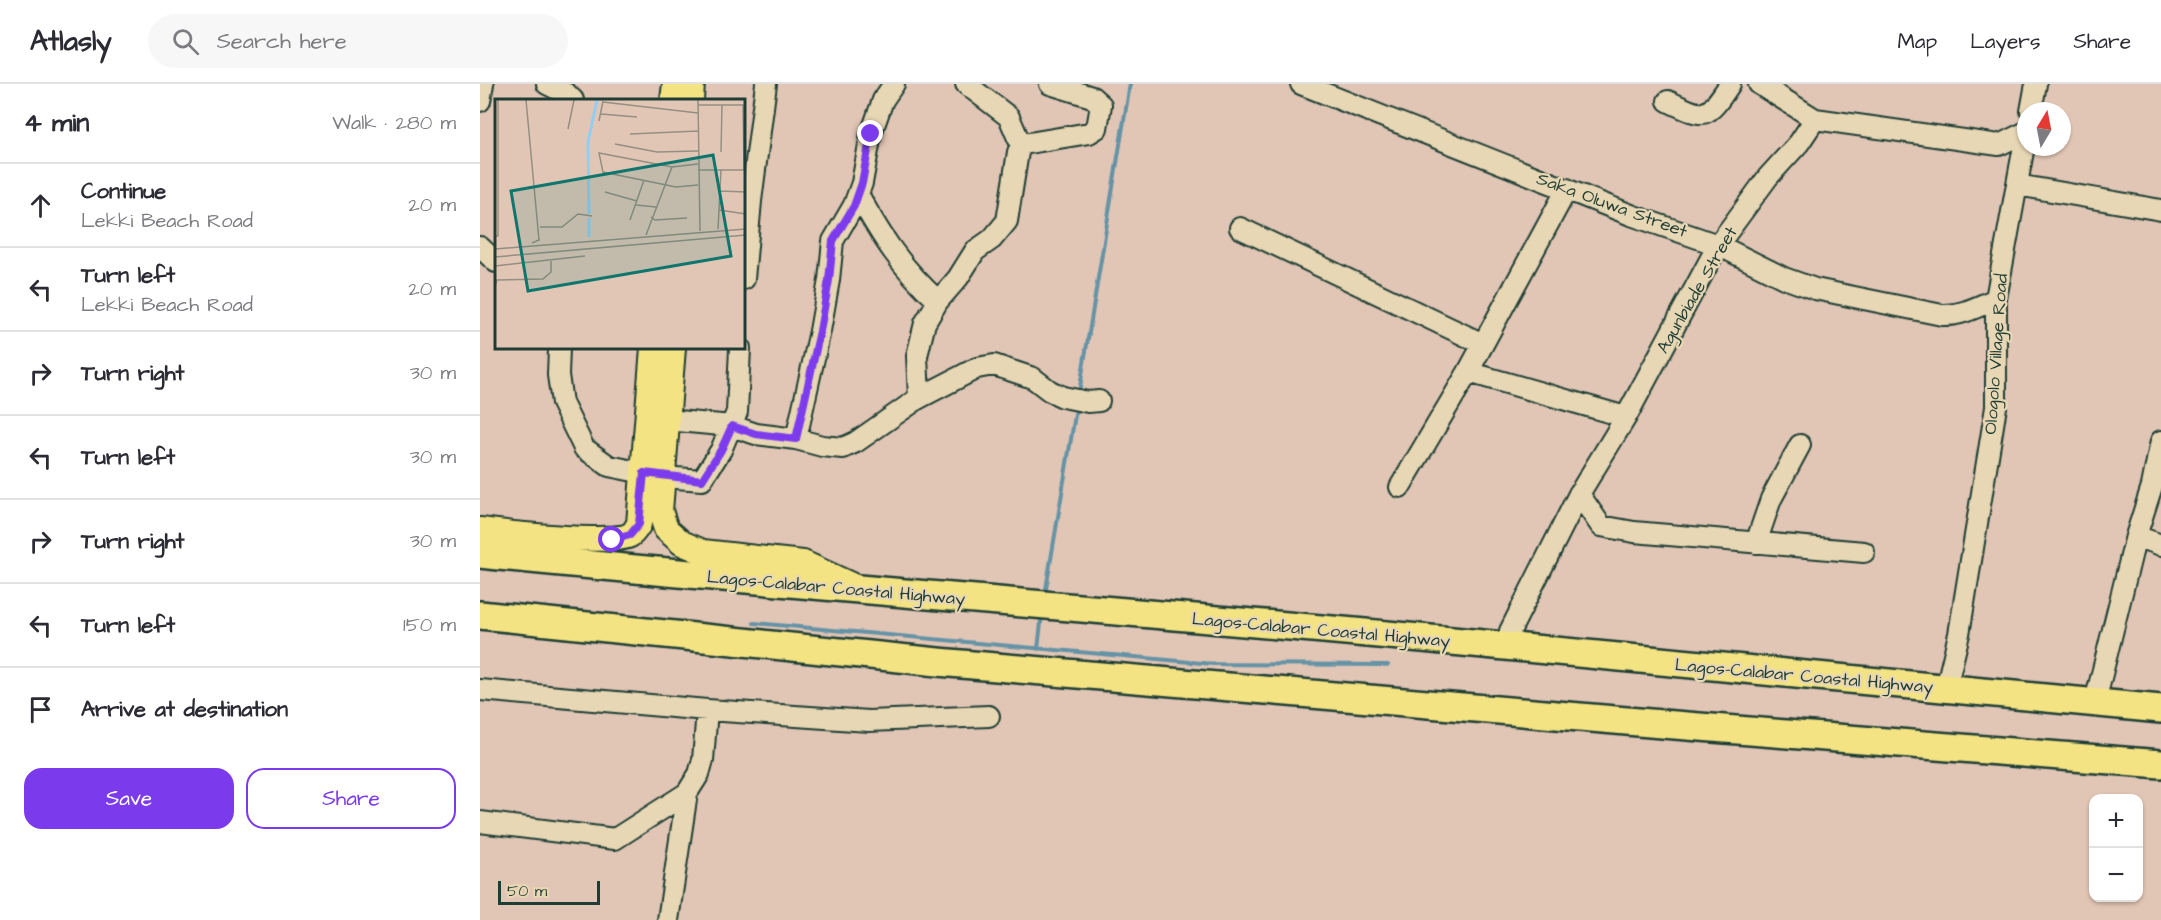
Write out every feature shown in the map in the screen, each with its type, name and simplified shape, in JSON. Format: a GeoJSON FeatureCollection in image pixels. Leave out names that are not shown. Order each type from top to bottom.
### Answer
{"type":"FeatureCollection","features":[{"type":"Feature","properties":{"kind":"highway","name":"Lagos-Calabar Coastal Highway"},"geometry":{"type":"LineString","coordinates":[[480,554],[863,591],[1450,641],[1679,665],[2161,709]]}},
{"type":"Feature","properties":{"kind":"highway"},"geometry":{"type":"LineString","coordinates":[[480,615],[949,663],[2161,764]]}},
{"type":"Feature","properties":{"kind":"main road"},"geometry":{"type":"LineString","coordinates":[[674,99],[675,84]]}},
{"type":"Feature","properties":{"kind":"main road"},"geometry":{"type":"LineString","coordinates":[[691,99],[692,84]]}},
{"type":"Feature","properties":{"kind":"main road"},"geometry":{"type":"LineString","coordinates":[[654,350],[653,475],[666,528],[682,543],[703,552],[803,562],[863,591]]}},
{"type":"Feature","properties":{"kind":"main road"},"geometry":{"type":"LineString","coordinates":[[480,530],[506,534],[612,540],[630,535],[639,524],[667,420],[672,350]]}},
{"type":"Feature","properties":{"kind":"street"},"geometry":{"type":"LineString","coordinates":[[480,101],[483,84]]}},
{"type":"Feature","properties":{"kind":"street"},"geometry":{"type":"LineString","coordinates":[[548,84],[572,99]]}},
{"type":"Feature","properties":{"kind":"street"},"geometry":{"type":"LineString","coordinates":[[746,257],[766,84]]}},
{"type":"Feature","properties":{"kind":"street"},"geometry":{"type":"LineString","coordinates":[[796,439],[820,331],[833,241],[854,206],[871,134],[883,100],[894,84]]}},
{"type":"Feature","properties":{"kind":"street"},"geometry":{"type":"LineString","coordinates":[[966,84],[1009,117],[1023,144]]}},
{"type":"Feature","properties":{"kind":"street"},"geometry":{"type":"LineString","coordinates":[[919,398],[917,356],[925,323],[938,301],[958,278],[975,251],[992,238],[1007,221],[1018,152],[1023,144],[1089,133],[1097,128],[1101,105],[1092,97],[1050,84]]}},
{"type":"Feature","properties":{"kind":"street","name":"Saka Oluwa Street"},"geometry":{"type":"LineString","coordinates":[[1301,84],[1631,214],[1718,245],[1784,278],[1815,288],[1942,315],[1952,315],[1996,299]]}},
{"type":"Feature","properties":{"kind":"street"},"geometry":{"type":"LineString","coordinates":[[1668,101],[1697,114],[1707,113],[1716,106],[1730,84]]}},
{"type":"Feature","properties":{"kind":"street"},"geometry":{"type":"LineString","coordinates":[[1759,84],[1815,119],[1999,146],[2017,137]]}},
{"type":"Feature","properties":{"kind":"street"},"geometry":{"type":"LineString","coordinates":[[2033,102],[2036,84]]}},
{"type":"Feature","properties":{"kind":"street","name":"Agunbiade Street"},"geometry":{"type":"LineString","coordinates":[[1510,631],[1578,494],[1626,417],[1718,245],[1768,177],[1798,143],[1815,119]]}},
{"type":"Feature","properties":{"kind":"street","name":"Ologolo Village Road"},"geometry":{"type":"LineString","coordinates":[[1948,680],[1959,634],[1996,407],[1996,299],[2022,156]]}},
{"type":"Feature","properties":{"kind":"street"},"geometry":{"type":"LineString","coordinates":[[2017,185],[2161,210]]}},
{"type":"Feature","properties":{"kind":"street"},"geometry":{"type":"LineString","coordinates":[[1400,487],[1468,372],[1567,189]]}},
{"type":"Feature","properties":{"kind":"street"},"geometry":{"type":"LineString","coordinates":[[858,194],[882,238],[915,280],[938,301]]}},
{"type":"Feature","properties":{"kind":"street"},"geometry":{"type":"LineString","coordinates":[[1240,228],[1483,344]]}},
{"type":"Feature","properties":{"kind":"street"},"geometry":{"type":"LineString","coordinates":[[480,247],[495,261]]}},
{"type":"Feature","properties":{"kind":"street"},"geometry":{"type":"LineString","coordinates":[[559,350],[558,375],[562,403],[584,448],[609,466],[653,475],[702,480],[721,450],[737,412],[740,350]]}},
{"type":"Feature","properties":{"kind":"street"},"geometry":{"type":"LineString","coordinates":[[667,420],[732,426],[756,434],[843,448],[856,442],[919,398],[977,368],[994,365],[1033,378],[1050,391],[1063,397],[1088,402],[1099,401]]}},
{"type":"Feature","properties":{"kind":"street"},"geometry":{"type":"LineString","coordinates":[[1468,372],[1626,417]]}},
{"type":"Feature","properties":{"kind":"street"},"geometry":{"type":"LineString","coordinates":[[2098,690],[2136,536],[2152,486],[2161,441]]}},
{"type":"Feature","properties":{"kind":"street"},"geometry":{"type":"LineString","coordinates":[[1756,543],[1771,499],[1800,445]]}},
{"type":"Feature","properties":{"kind":"street"},"geometry":{"type":"LineString","coordinates":[[1578,494],[1601,526],[1634,532],[1864,552]]}},
{"type":"Feature","properties":{"kind":"street"},"geometry":{"type":"LineString","coordinates":[[2136,536],[2161,545]]}},
{"type":"Feature","properties":{"kind":"street"},"geometry":{"type":"LineString","coordinates":[[480,690],[707,710],[868,721],[989,716]]}},
{"type":"Feature","properties":{"kind":"street"},"geometry":{"type":"LineString","coordinates":[[669,920],[687,793],[699,774],[703,760],[707,710]]}},
{"type":"Feature","properties":{"kind":"street"},"geometry":{"type":"LineString","coordinates":[[480,822],[615,839],[687,793]]}},
{"type":"Feature","properties":{"kind":"waterway"},"geometry":{"type":"LineString","coordinates":[[1079,393],[1130,84]]}},
{"type":"Feature","properties":{"kind":"waterway"},"geometry":{"type":"LineString","coordinates":[[1045,595],[1076,409]]}},
{"type":"Feature","properties":{"kind":"waterway"},"geometry":{"type":"LineString","coordinates":[[1038,649],[1042,614]]}},
{"type":"Feature","properties":{"kind":"waterway"},"geometry":{"type":"LineString","coordinates":[[754,623],[1213,664],[1388,665]]}},
{"type":"Feature","properties":{"kind":"route"},"geometry":{"type":"LineString","coordinates":[[612,540],[630,535],[639,524],[644,473],[702,480],[721,450],[732,426],[756,434],[796,439],[820,331],[833,241],[854,206],[862,183],[871,134]]}}]}
